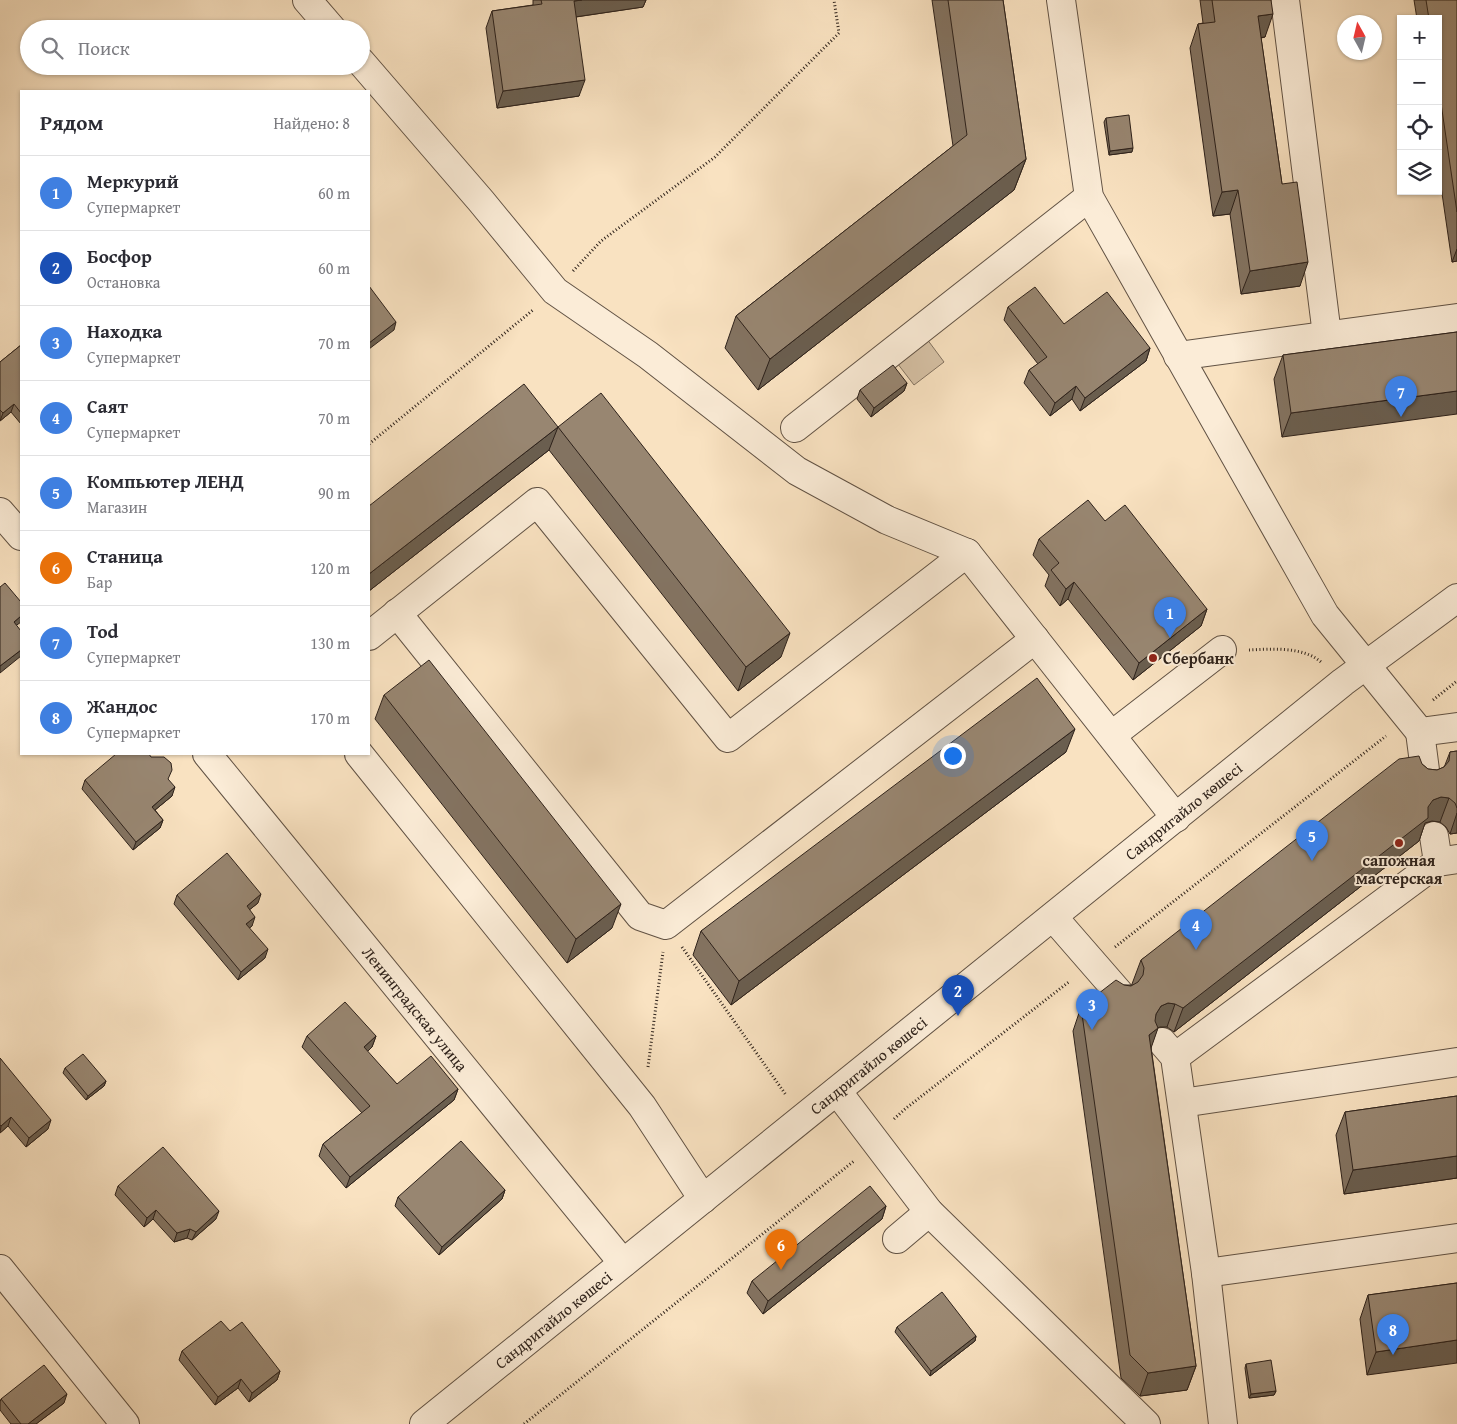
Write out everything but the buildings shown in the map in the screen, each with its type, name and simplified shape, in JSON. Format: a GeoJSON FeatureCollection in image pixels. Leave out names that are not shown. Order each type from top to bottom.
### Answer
{"type":"FeatureCollection","features":[{"type":"Feature","properties":{"kind":"street"},"geometry":{"type":"LineString","coordinates":[[308,0],[325,20]]}},
{"type":"Feature","properties":{"kind":"street"},"geometry":{"type":"LineString","coordinates":[[1061,0],[1089,197],[1325,615],[1414,725],[1426,778]]}},
{"type":"Feature","properties":{"kind":"street"},"geometry":{"type":"LineString","coordinates":[[1285,0],[1327,336]]}},
{"type":"Feature","properties":{"kind":"street"},"geometry":{"type":"LineString","coordinates":[[370,72],[481,201],[555,292],[648,355],[798,471],[887,520],[967,553],[1176,818]]}},
{"type":"Feature","properties":{"kind":"street"},"geometry":{"type":"LineString","coordinates":[[795,428],[1089,197]]}},
{"type":"Feature","properties":{"kind":"street"},"geometry":{"type":"LineString","coordinates":[[1178,356],[1457,318]]}},
{"type":"Feature","properties":{"kind":"street"},"geometry":{"type":"LineString","coordinates":[[370,635],[537,502],[728,738],[967,553]]}},
{"type":"Feature","properties":{"kind":"street"},"geometry":{"type":"LineString","coordinates":[[0,512],[20,535]]}},
{"type":"Feature","properties":{"kind":"street","name":"Сандригайло көшесі"},"geometry":{"type":"LineString","coordinates":[[424,1424],[1365,664],[1457,598]]}},
{"type":"Feature","properties":{"kind":"street"},"geometry":{"type":"LineString","coordinates":[[398,613],[640,916],[666,926],[1035,639]]}},
{"type":"Feature","properties":{"kind":"street"},"geometry":{"type":"LineString","coordinates":[[1112,735],[1222,650]]}},
{"type":"Feature","properties":{"kind":"street"},"geometry":{"type":"LineString","coordinates":[[1414,725],[1457,727]]}},
{"type":"Feature","properties":{"kind":"street","name":"Ленинградская улица"},"geometry":{"type":"LineString","coordinates":[[208,755],[623,1263]]}},
{"type":"Feature","properties":{"kind":"street"},"geometry":{"type":"LineString","coordinates":[[359,755],[642,1106],[703,1199]]}},
{"type":"Feature","properties":{"kind":"street"},"geometry":{"type":"LineString","coordinates":[[1223,1424],[1206,1273],[1182,1103],[1168,1049],[1443,852]]}},
{"type":"Feature","properties":{"kind":"street"},"geometry":{"type":"LineString","coordinates":[[1052,917],[1120,994]]}},
{"type":"Feature","properties":{"kind":"street"},"geometry":{"type":"LineString","coordinates":[[1182,1103],[1457,1062]]}},
{"type":"Feature","properties":{"kind":"street"},"geometry":{"type":"LineString","coordinates":[[837,1091],[929,1212],[1146,1424]]}},
{"type":"Feature","properties":{"kind":"street"},"geometry":{"type":"LineString","coordinates":[[897,1239],[929,1212]]}},
{"type":"Feature","properties":{"kind":"street"},"geometry":{"type":"LineString","coordinates":[[1206,1273],[1457,1238]]}},
{"type":"Feature","properties":{"kind":"street"},"geometry":{"type":"LineString","coordinates":[[0,1269],[124,1424]]}},
{"type":"Feature","properties":{"kind":"path"},"geometry":{"type":"LineString","coordinates":[[370,443],[555,292],[601,241],[715,158],[839,33],[834,0]]}},
{"type":"Feature","properties":{"kind":"path"},"geometry":{"type":"LineString","coordinates":[[1222,650],[1284,649],[1316,657],[1343,682]]}},
{"type":"Feature","properties":{"kind":"path"},"geometry":{"type":"LineString","coordinates":[[524,1424],[876,1143],[894,1119],[905,1109],[1093,963],[1414,725],[1457,681]]}},
{"type":"Feature","properties":{"kind":"path"},"geometry":{"type":"LineString","coordinates":[[642,1106],[666,926]]}},
{"type":"Feature","properties":{"kind":"path"},"geometry":{"type":"LineString","coordinates":[[666,926],[803,1118]]}},
{"type":"Feature","properties":{"kind":"shaded area"},"geometry":{"type":"Polygon","coordinates":[[[924,335],[944,362],[914,385],[894,359],[924,335]]]}},
{"type":"Feature","properties":{"kind":"place","name":"Tod"},"geometry":{"type":"Point","coordinates":[1401,417]}},
{"type":"Feature","properties":{"kind":"place","name":"Меркурий"},"geometry":{"type":"Point","coordinates":[1170,638]}},
{"type":"Feature","properties":{"kind":"place","name":"Сбербанк"},"geometry":{"type":"Point","coordinates":[1153,658]}},
{"type":"Feature","properties":{"kind":"place","name":"сапожная мастерская"},"geometry":{"type":"Point","coordinates":[1399,843]}},
{"type":"Feature","properties":{"kind":"place","name":"Компьютер ЛЕНД"},"geometry":{"type":"Point","coordinates":[1312,861]}},
{"type":"Feature","properties":{"kind":"place","name":"Саят"},"geometry":{"type":"Point","coordinates":[1196,950]}},
{"type":"Feature","properties":{"kind":"place","name":"Босфор"},"geometry":{"type":"Point","coordinates":[958,1016]}},
{"type":"Feature","properties":{"kind":"place","name":"Находка"},"geometry":{"type":"Point","coordinates":[1092,1030]}},
{"type":"Feature","properties":{"kind":"place","name":"Станица"},"geometry":{"type":"Point","coordinates":[781,1270]}},
{"type":"Feature","properties":{"kind":"place","name":"Жандос"},"geometry":{"type":"Point","coordinates":[1393,1355]}}]}
